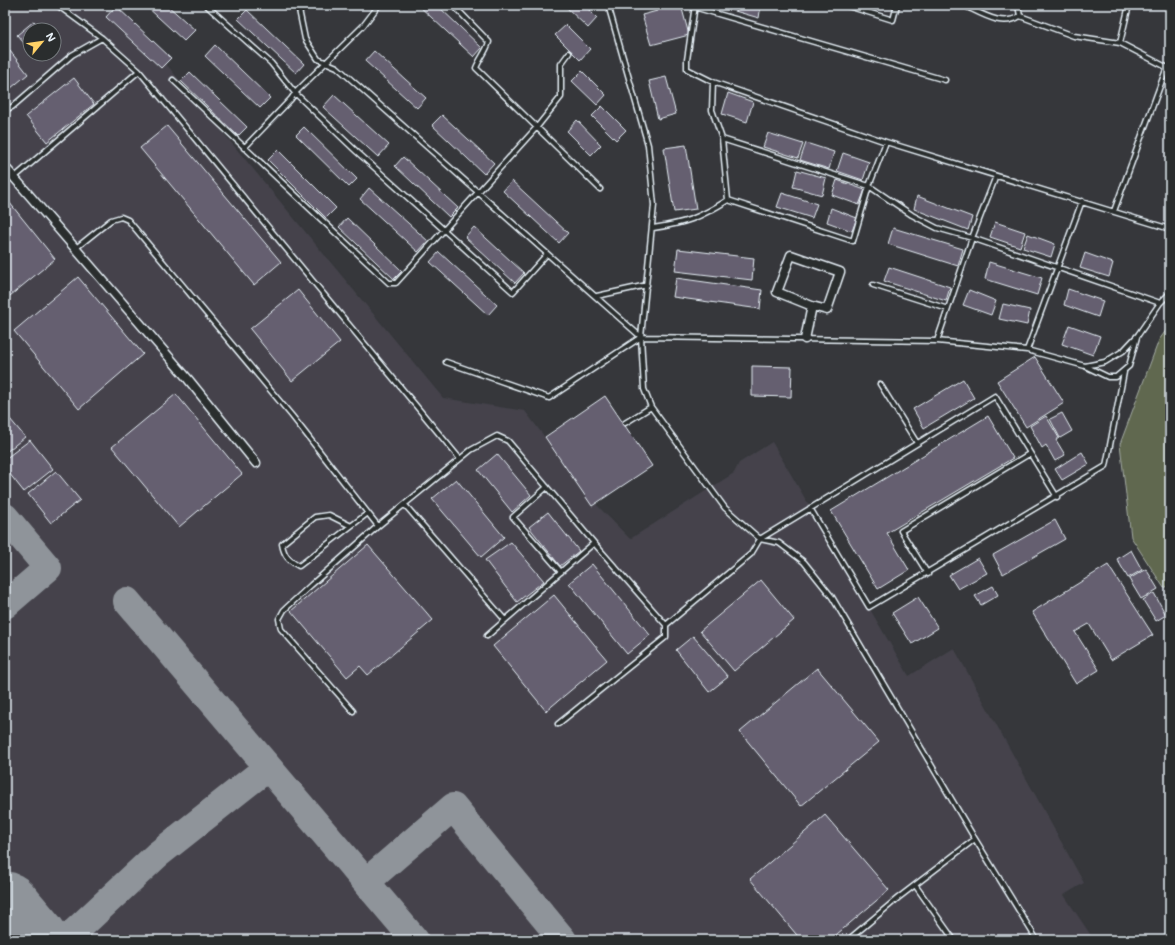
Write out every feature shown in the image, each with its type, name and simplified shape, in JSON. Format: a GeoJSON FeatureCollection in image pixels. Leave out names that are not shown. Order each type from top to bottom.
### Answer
{"type":"FeatureCollection","features":[{"type":"Feature","properties":{"kind":"street"},"geometry":{"type":"LineString","coordinates":[[5,167],[15,176],[64,236],[76,248],[188,379],[256,463]]}},
{"type":"Feature","properties":{"kind":"street"},"geometry":{"type":"LineString","coordinates":[[791,255],[840,272],[827,310],[812,306],[777,292],[791,255]]}},
{"type":"Feature","properties":{"kind":"street"},"geometry":{"type":"LineString","coordinates":[[805,339],[812,306]]}},
{"type":"Feature","properties":{"kind":"lane"},"geometry":{"type":"LineString","coordinates":[[57,5],[102,38],[139,71],[460,459]]}},
{"type":"Feature","properties":{"kind":"lane"},"geometry":{"type":"LineString","coordinates":[[206,5],[271,64],[295,93],[356,152],[513,292],[548,254]]}},
{"type":"Feature","properties":{"kind":"lane"},"geometry":{"type":"LineString","coordinates":[[298,5],[304,39],[318,59],[337,66],[597,296],[641,337]]}},
{"type":"Feature","properties":{"kind":"lane"},"geometry":{"type":"LineString","coordinates":[[244,148],[295,93],[363,26],[379,5]]}},
{"type":"Feature","properties":{"kind":"lane"},"geometry":{"type":"LineString","coordinates":[[453,5],[459,7],[489,42],[486,52],[480,59],[476,68],[600,189]]}},
{"type":"Feature","properties":{"kind":"lane"},"geometry":{"type":"LineString","coordinates":[[608,5],[648,145],[654,205],[653,228],[641,337],[644,389],[650,407],[725,508],[760,540],[779,543],[804,562],[832,597],[975,839],[1037,940]]}},
{"type":"Feature","properties":{"kind":"lane"},"geometry":{"type":"LineString","coordinates":[[845,5],[893,20],[897,5]]}},
{"type":"Feature","properties":{"kind":"lane"},"geometry":{"type":"LineString","coordinates":[[963,5],[1000,21],[1013,21],[1020,16]]}},
{"type":"Feature","properties":{"kind":"lane"},"geometry":{"type":"LineString","coordinates":[[1018,5],[1020,16]]}},
{"type":"Feature","properties":{"kind":"lane"},"geometry":{"type":"LineString","coordinates":[[1120,43],[1129,5]]}},
{"type":"Feature","properties":{"kind":"lane"},"geometry":{"type":"LineString","coordinates":[[945,80],[694,6],[687,69],[713,82],[886,142],[1170,229]]}},
{"type":"Feature","properties":{"kind":"lane"},"geometry":{"type":"LineString","coordinates":[[1020,16],[1074,36],[1120,43],[1168,68],[1114,211]]}},
{"type":"Feature","properties":{"kind":"lane"},"geometry":{"type":"LineString","coordinates":[[5,110],[12,107],[72,55],[102,38]]}},
{"type":"Feature","properties":{"kind":"lane"},"geometry":{"type":"LineString","coordinates":[[173,80],[388,283],[396,283],[537,127],[561,97],[562,64],[569,53]]}},
{"type":"Feature","properties":{"kind":"lane"},"geometry":{"type":"LineString","coordinates":[[15,176],[139,71]]}},
{"type":"Feature","properties":{"kind":"lane"},"geometry":{"type":"LineString","coordinates":[[713,82],[712,110],[722,139],[728,200]]}},
{"type":"Feature","properties":{"kind":"lane"},"geometry":{"type":"LineString","coordinates":[[722,139],[869,186],[912,215],[937,228],[972,238],[1160,303]]}},
{"type":"Feature","properties":{"kind":"lane"},"geometry":{"type":"LineString","coordinates":[[728,200],[853,241],[869,186],[886,142]]}},
{"type":"Feature","properties":{"kind":"lane"},"geometry":{"type":"LineString","coordinates":[[937,341],[972,238],[996,176]]}},
{"type":"Feature","properties":{"kind":"lane"},"geometry":{"type":"LineString","coordinates":[[653,228],[682,224],[704,215],[728,200]]}},
{"type":"Feature","properties":{"kind":"lane"},"geometry":{"type":"LineString","coordinates":[[1027,350],[1056,267],[1082,201]]}},
{"type":"Feature","properties":{"kind":"lane"},"geometry":{"type":"LineString","coordinates":[[76,248],[111,220],[121,216],[128,220],[292,416],[378,526]]}},
{"type":"Feature","properties":{"kind":"lane"},"geometry":{"type":"LineString","coordinates":[[597,296],[647,285]]}},
{"type":"Feature","properties":{"kind":"lane"},"geometry":{"type":"LineString","coordinates":[[873,285],[948,309]]}},
{"type":"Feature","properties":{"kind":"lane"},"geometry":{"type":"LineString","coordinates":[[1086,366],[1105,362],[1123,351],[1138,334],[1160,303],[1170,293]]}},
{"type":"Feature","properties":{"kind":"lane"},"geometry":{"type":"LineString","coordinates":[[810,508],[869,608],[1057,497],[1106,466],[1124,372],[1128,366],[1138,334]]}},
{"type":"Feature","properties":{"kind":"lane"},"geometry":{"type":"LineString","coordinates":[[446,362],[549,398],[641,337],[937,341],[1027,350],[1086,366],[1108,377],[1116,377],[1124,372]]}},
{"type":"Feature","properties":{"kind":"lane"},"geometry":{"type":"LineString","coordinates":[[880,384],[917,443]]}},
{"type":"Feature","properties":{"kind":"lane"},"geometry":{"type":"LineString","coordinates":[[666,625],[751,554],[760,540],[995,396],[1029,454],[1057,497]]}},
{"type":"Feature","properties":{"kind":"lane"},"geometry":{"type":"LineString","coordinates":[[625,423],[650,407]]}},
{"type":"Feature","properties":{"kind":"lane"},"geometry":{"type":"LineString","coordinates":[[353,711],[281,629],[279,619],[284,610],[378,526],[471,450],[497,436],[508,440],[594,543],[666,625],[666,637],[558,724]]}},
{"type":"Feature","properties":{"kind":"lane"},"geometry":{"type":"LineString","coordinates":[[928,574],[901,531],[1029,454]]}},
{"type":"Feature","properties":{"kind":"lane"},"geometry":{"type":"LineString","coordinates":[[547,487],[513,517],[561,572]]}},
{"type":"Feature","properties":{"kind":"lane"},"geometry":{"type":"LineString","coordinates":[[405,505],[505,620]]}},
{"type":"Feature","properties":{"kind":"lane"},"geometry":{"type":"LineString","coordinates":[[351,526],[329,515],[315,517],[282,544],[284,553],[291,562],[299,566],[368,513]]}},
{"type":"Feature","properties":{"kind":"lane"},"geometry":{"type":"LineString","coordinates":[[487,636],[594,543]]}},
{"type":"Feature","properties":{"kind":"lane"},"geometry":{"type":"LineString","coordinates":[[848,940],[915,885],[975,839]]}},
{"type":"Feature","properties":{"kind":"lane"},"geometry":{"type":"LineString","coordinates":[[915,885],[954,940]]}},
{"type":"Feature","properties":{"kind":"shaded area"},"geometry":{"type":"Polygon","coordinates":[[[5,5],[107,5],[162,59],[443,398],[525,411],[594,502],[630,539],[734,473],[739,463],[772,442],[909,676],[954,648],[1084,883],[1064,895],[1094,940],[5,940],[5,5]]]}},
{"type":"Feature","properties":{"kind":"green space"},"geometry":{"type":"Polygon","coordinates":[[[1170,325],[1170,585],[1164,588],[1131,537],[1120,444],[1159,340],[1170,325]]]}},
{"type":"Feature","properties":{"kind":"building"},"geometry":{"type":"Polygon","coordinates":[[[145,5],[167,5],[195,30],[184,41],[145,5]]]}},
{"type":"Feature","properties":{"kind":"building"},"geometry":{"type":"Polygon","coordinates":[[[418,5],[437,5],[482,48],[474,57],[418,5]]]}},
{"type":"Feature","properties":{"kind":"building"},"geometry":{"type":"Polygon","coordinates":[[[564,5],[584,5],[597,18],[588,28],[564,5]]]}},
{"type":"Feature","properties":{"kind":"building"},"geometry":{"type":"Polygon","coordinates":[[[655,5],[681,5],[689,35],[651,45],[642,15],[657,11],[655,5]]]}},
{"type":"Feature","properties":{"kind":"building"},"geometry":{"type":"Polygon","coordinates":[[[714,5],[761,5],[759,18],[714,5]]]}},
{"type":"Feature","properties":{"kind":"building"},"geometry":{"type":"Polygon","coordinates":[[[116,6],[171,58],[161,68],[106,17],[116,6]]]}},
{"type":"Feature","properties":{"kind":"building"},"geometry":{"type":"Polygon","coordinates":[[[247,10],[304,64],[296,73],[238,19],[247,10]]]}},
{"type":"Feature","properties":{"kind":"building"},"geometry":{"type":"Polygon","coordinates":[[[566,25],[590,49],[580,60],[555,35],[566,25]]]}},
{"type":"Feature","properties":{"kind":"building"},"geometry":{"type":"Polygon","coordinates":[[[22,31],[22,41],[17,35],[22,31]]]}},
{"type":"Feature","properties":{"kind":"building"},"geometry":{"type":"Polygon","coordinates":[[[215,45],[270,98],[260,108],[205,56],[215,45]]]}},
{"type":"Feature","properties":{"kind":"building"},"geometry":{"type":"Polygon","coordinates":[[[10,51],[28,74],[5,93],[5,54],[10,51]]]}},
{"type":"Feature","properties":{"kind":"building"},"geometry":{"type":"Polygon","coordinates":[[[374,51],[426,98],[417,108],[365,61],[374,51]]]}},
{"type":"Feature","properties":{"kind":"building"},"geometry":{"type":"Polygon","coordinates":[[[582,71],[606,95],[597,105],[572,81],[582,71]]]}},
{"type":"Feature","properties":{"kind":"building"},"geometry":{"type":"Polygon","coordinates":[[[190,72],[247,127],[238,136],[181,81],[190,72]]]}},
{"type":"Feature","properties":{"kind":"building"},"geometry":{"type":"Polygon","coordinates":[[[666,77],[676,114],[658,119],[649,81],[666,77]]]}},
{"type":"Feature","properties":{"kind":"building"},"geometry":{"type":"Polygon","coordinates":[[[74,78],[94,104],[47,142],[26,116],[74,78]]]}},
{"type":"Feature","properties":{"kind":"building"},"geometry":{"type":"Polygon","coordinates":[[[728,93],[753,102],[747,122],[722,114],[728,93]]]}},
{"type":"Feature","properties":{"kind":"building"},"geometry":{"type":"Polygon","coordinates":[[[334,95],[389,145],[378,157],[323,107],[334,95]]]}},
{"type":"Feature","properties":{"kind":"building"},"geometry":{"type":"Polygon","coordinates":[[[602,106],[626,130],[616,140],[592,116],[602,106]]]}},
{"type":"Feature","properties":{"kind":"building"},"geometry":{"type":"Polygon","coordinates":[[[442,115],[494,163],[484,174],[432,125],[442,115]]]}},
{"type":"Feature","properties":{"kind":"building"},"geometry":{"type":"Polygon","coordinates":[[[577,120],[601,145],[591,155],[567,131],[577,120]]]}},
{"type":"Feature","properties":{"kind":"building"},"geometry":{"type":"Polygon","coordinates":[[[167,126],[281,262],[254,285],[140,148],[167,126]]]}},
{"type":"Feature","properties":{"kind":"building"},"geometry":{"type":"Polygon","coordinates":[[[304,127],[357,179],[349,187],[296,135],[304,127]]]}},
{"type":"Feature","properties":{"kind":"building"},"geometry":{"type":"Polygon","coordinates":[[[768,133],[803,144],[798,158],[763,147],[768,133]]]}},
{"type":"Feature","properties":{"kind":"building"},"geometry":{"type":"Polygon","coordinates":[[[806,143],[834,152],[829,169],[800,160],[806,143]]]}},
{"type":"Feature","properties":{"kind":"building"},"geometry":{"type":"Polygon","coordinates":[[[686,145],[696,209],[674,212],[664,148],[686,145]]]}},
{"type":"Feature","properties":{"kind":"building"},"geometry":{"type":"Polygon","coordinates":[[[278,150],[336,208],[326,218],[268,160],[278,150]]]}},
{"type":"Feature","properties":{"kind":"building"},"geometry":{"type":"Polygon","coordinates":[[[843,153],[869,162],[863,180],[837,171],[843,153]]]}},
{"type":"Feature","properties":{"kind":"building"},"geometry":{"type":"Polygon","coordinates":[[[403,157],[458,208],[449,217],[395,166],[403,157]]]}},
{"type":"Feature","properties":{"kind":"building"},"geometry":{"type":"Polygon","coordinates":[[[797,170],[826,178],[822,195],[793,187],[797,170]]]}},
{"type":"Feature","properties":{"kind":"building"},"geometry":{"type":"Polygon","coordinates":[[[837,180],[865,190],[859,205],[832,195],[837,180]]]}},
{"type":"Feature","properties":{"kind":"building"},"geometry":{"type":"Polygon","coordinates":[[[512,181],[568,233],[559,243],[503,191],[512,181]]]}},
{"type":"Feature","properties":{"kind":"building"},"geometry":{"type":"Polygon","coordinates":[[[369,188],[428,241],[418,252],[360,199],[369,188]]]}},
{"type":"Feature","properties":{"kind":"building"},"geometry":{"type":"Polygon","coordinates":[[[782,193],[817,204],[812,218],[777,207],[782,193]]]}},
{"type":"Feature","properties":{"kind":"building"},"geometry":{"type":"Polygon","coordinates":[[[917,196],[972,217],[968,230],[914,209],[917,196]]]}},
{"type":"Feature","properties":{"kind":"building"},"geometry":{"type":"Polygon","coordinates":[[[5,197],[55,259],[5,300],[5,197]]]}},
{"type":"Feature","properties":{"kind":"building"},"geometry":{"type":"Polygon","coordinates":[[[831,208],[857,218],[852,231],[827,222],[831,208]]]}},
{"type":"Feature","properties":{"kind":"building"},"geometry":{"type":"Polygon","coordinates":[[[347,218],[402,271],[394,279],[339,227],[347,218]]]}},
{"type":"Feature","properties":{"kind":"building"},"geometry":{"type":"Polygon","coordinates":[[[995,222],[1025,232],[1020,247],[990,237],[995,222]]]}},
{"type":"Feature","properties":{"kind":"building"},"geometry":{"type":"Polygon","coordinates":[[[474,227],[524,273],[515,283],[465,237],[474,227]]]}},
{"type":"Feature","properties":{"kind":"building"},"geometry":{"type":"Polygon","coordinates":[[[893,228],[963,249],[958,266],[888,244],[893,228]]]}},
{"type":"Feature","properties":{"kind":"building"},"geometry":{"type":"Polygon","coordinates":[[[1028,234],[1055,244],[1051,257],[1023,248],[1028,234]]]}},
{"type":"Feature","properties":{"kind":"building"},"geometry":{"type":"Polygon","coordinates":[[[678,249],[754,258],[752,280],[675,271],[678,249]]]}},
{"type":"Feature","properties":{"kind":"building"},"geometry":{"type":"Polygon","coordinates":[[[439,252],[497,305],[488,315],[430,262],[439,252]]]}},
{"type":"Feature","properties":{"kind":"building"},"geometry":{"type":"Polygon","coordinates":[[[1085,253],[1113,263],[1109,277],[1080,268],[1085,253]]]}},
{"type":"Feature","properties":{"kind":"building"},"geometry":{"type":"Polygon","coordinates":[[[989,262],[1042,278],[1037,295],[985,279],[989,262]]]}},
{"type":"Feature","properties":{"kind":"building"},"geometry":{"type":"Polygon","coordinates":[[[889,267],[950,287],[946,301],[884,281],[889,267]]]}},
{"type":"Feature","properties":{"kind":"building"},"geometry":{"type":"Polygon","coordinates":[[[78,277],[143,354],[79,409],[14,331],[78,277]]]}},
{"type":"Feature","properties":{"kind":"building"},"geometry":{"type":"Polygon","coordinates":[[[676,278],[762,290],[760,309],[673,297],[676,278]]]}},
{"type":"Feature","properties":{"kind":"building"},"geometry":{"type":"Polygon","coordinates":[[[1068,289],[1103,301],[1098,317],[1064,305],[1068,289]]]}},
{"type":"Feature","properties":{"kind":"building"},"geometry":{"type":"Polygon","coordinates":[[[298,290],[340,342],[292,381],[250,329],[298,290]]]}},
{"type":"Feature","properties":{"kind":"building"},"geometry":{"type":"Polygon","coordinates":[[[969,290],[996,301],[991,315],[963,305],[969,290]]]}},
{"type":"Feature","properties":{"kind":"building"},"geometry":{"type":"Polygon","coordinates":[[[1003,304],[1030,310],[1027,325],[999,319],[1003,304]]]}},
{"type":"Feature","properties":{"kind":"building"},"geometry":{"type":"Polygon","coordinates":[[[1069,325],[1100,336],[1093,355],[1062,344],[1069,325]]]}},
{"type":"Feature","properties":{"kind":"building"},"geometry":{"type":"Polygon","coordinates":[[[1035,357],[1064,403],[1026,427],[997,381],[1035,357]]]}},
{"type":"Feature","properties":{"kind":"building"},"geometry":{"type":"Polygon","coordinates":[[[752,366],[792,367],[791,397],[752,396],[752,366]]]}},
{"type":"Feature","properties":{"kind":"building"},"geometry":{"type":"Polygon","coordinates":[[[963,379],[974,398],[924,428],[913,409],[963,379]]]}},
{"type":"Feature","properties":{"kind":"building"},"geometry":{"type":"Polygon","coordinates":[[[176,394],[242,474],[179,527],[112,447],[176,394]]]}},
{"type":"Feature","properties":{"kind":"building"},"geometry":{"type":"Polygon","coordinates":[[[605,396],[652,466],[592,506],[545,437],[605,396]]]}},
{"type":"Feature","properties":{"kind":"building"},"geometry":{"type":"Polygon","coordinates":[[[5,413],[25,437],[5,453],[5,413]]]}},
{"type":"Feature","properties":{"kind":"building"},"geometry":{"type":"Polygon","coordinates":[[[1062,413],[1072,431],[1060,438],[1050,419],[1062,413]]]}},
{"type":"Feature","properties":{"kind":"building"},"geometry":{"type":"Polygon","coordinates":[[[988,416],[1013,458],[887,533],[909,570],[878,589],[831,511],[988,416]]]}},
{"type":"Feature","properties":{"kind":"building"},"geometry":{"type":"Polygon","coordinates":[[[1046,416],[1059,438],[1056,440],[1065,455],[1055,461],[1046,445],[1042,448],[1030,426],[1046,416]]]}},
{"type":"Feature","properties":{"kind":"building"},"geometry":{"type":"Polygon","coordinates":[[[30,440],[53,469],[24,492],[5,468],[5,459],[30,440]]]}},
{"type":"Feature","properties":{"kind":"building"},"geometry":{"type":"Polygon","coordinates":[[[1082,452],[1089,464],[1062,480],[1055,469],[1082,452]]]}},
{"type":"Feature","properties":{"kind":"building"},"geometry":{"type":"Polygon","coordinates":[[[497,454],[531,495],[512,512],[478,470],[497,454]]]}},
{"type":"Feature","properties":{"kind":"building"},"geometry":{"type":"Polygon","coordinates":[[[56,471],[80,500],[51,523],[28,494],[56,471]]]}},
{"type":"Feature","properties":{"kind":"building"},"geometry":{"type":"Polygon","coordinates":[[[456,479],[504,537],[481,557],[432,499],[456,479]]]}},
{"type":"Feature","properties":{"kind":"building"},"geometry":{"type":"Polygon","coordinates":[[[548,512],[579,551],[560,566],[529,527],[548,512]]]}},
{"type":"Feature","properties":{"kind":"building"},"geometry":{"type":"Polygon","coordinates":[[[1055,520],[1065,539],[1003,574],[993,555],[1055,520]]]}},
{"type":"Feature","properties":{"kind":"building"},"geometry":{"type":"Polygon","coordinates":[[[511,542],[544,581],[517,602],[485,560],[511,542]]]}},
{"type":"Feature","properties":{"kind":"building"},"geometry":{"type":"Polygon","coordinates":[[[368,545],[433,620],[368,675],[360,666],[347,677],[291,611],[368,545]]]}},
{"type":"Feature","properties":{"kind":"building"},"geometry":{"type":"Polygon","coordinates":[[[1131,550],[1142,570],[1128,578],[1117,559],[1131,550]]]}},
{"type":"Feature","properties":{"kind":"building"},"geometry":{"type":"Polygon","coordinates":[[[978,558],[987,573],[958,589],[949,575],[978,558]]]}},
{"type":"Feature","properties":{"kind":"building"},"geometry":{"type":"Polygon","coordinates":[[[592,564],[650,635],[627,654],[569,583],[592,564]]]}},
{"type":"Feature","properties":{"kind":"building"},"geometry":{"type":"Polygon","coordinates":[[[1108,565],[1153,635],[1111,660],[1089,624],[1075,632],[1099,670],[1076,684],[1032,612],[1108,565]]]}},
{"type":"Feature","properties":{"kind":"building"},"geometry":{"type":"Polygon","coordinates":[[[1146,569],[1158,589],[1141,599],[1129,579],[1146,569]]]}},
{"type":"Feature","properties":{"kind":"building"},"geometry":{"type":"Polygon","coordinates":[[[761,580],[794,620],[734,671],[700,631],[761,580]]]}},
{"type":"Feature","properties":{"kind":"building"},"geometry":{"type":"Polygon","coordinates":[[[993,586],[998,595],[981,605],[975,596],[993,586]]]}},
{"type":"Feature","properties":{"kind":"building"},"geometry":{"type":"Polygon","coordinates":[[[1154,593],[1166,615],[1156,621],[1143,600],[1154,593]]]}},
{"type":"Feature","properties":{"kind":"building"},"geometry":{"type":"Polygon","coordinates":[[[554,595],[607,660],[546,711],[493,646],[554,595]]]}},
{"type":"Feature","properties":{"kind":"building"},"geometry":{"type":"Polygon","coordinates":[[[918,597],[938,628],[912,644],[892,613],[918,597]]]}},
{"type":"Feature","properties":{"kind":"building"},"geometry":{"type":"Polygon","coordinates":[[[693,636],[728,677],[709,692],[676,650],[693,636]]]}},
{"type":"Feature","properties":{"kind":"building"},"geometry":{"type":"Polygon","coordinates":[[[817,668],[879,742],[801,806],[740,732],[817,668]]]}},
{"type":"Feature","properties":{"kind":"building"},"geometry":{"type":"Polygon","coordinates":[[[825,815],[889,890],[830,940],[801,940],[750,879],[825,815]]]}},
{"type":"Feature","properties":{"kind":"taxiway"},"geometry":{"type":"LineString","coordinates":[[5,517],[48,568],[5,605]]}},
{"type":"Feature","properties":{"kind":"taxiway"},"geometry":{"type":"LineString","coordinates":[[127,601],[415,940]]}},
{"type":"Feature","properties":{"kind":"taxiway"},"geometry":{"type":"LineString","coordinates":[[66,940],[157,855],[267,768]]}},
{"type":"Feature","properties":{"kind":"taxiway"},"geometry":{"type":"LineString","coordinates":[[366,882],[453,807],[563,940]]}},
{"type":"Feature","properties":{"kind":"runway"},"geometry":{"type":"LineString","coordinates":[[5,907],[33,940]]}}]}
